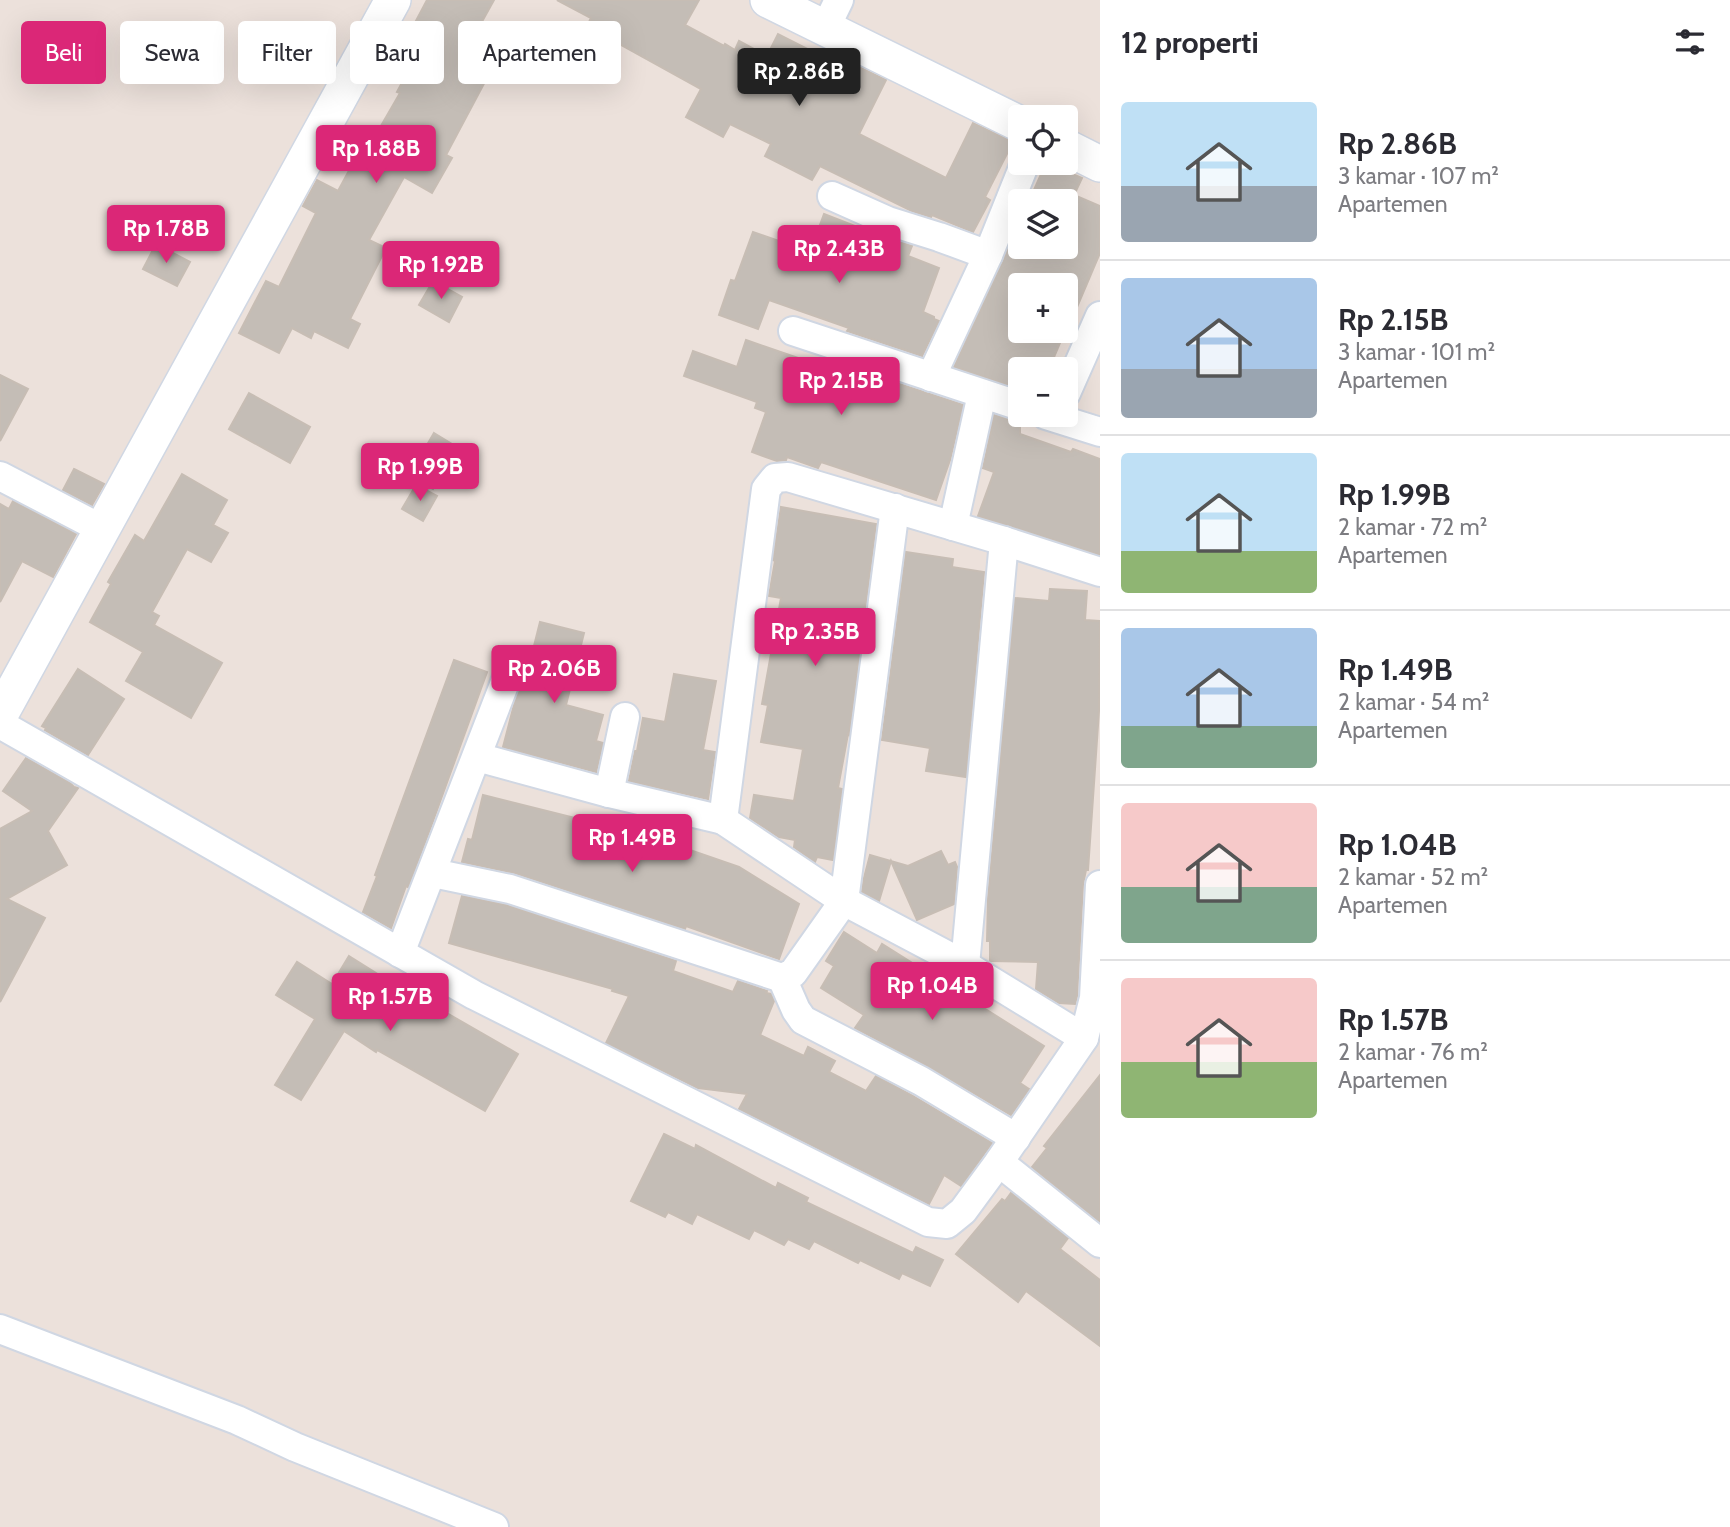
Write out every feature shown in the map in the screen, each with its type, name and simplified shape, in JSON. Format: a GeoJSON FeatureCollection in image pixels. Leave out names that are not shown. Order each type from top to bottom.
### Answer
{"type":"FeatureCollection","features":[{"type":"Feature","properties":{"kind":"street"},"geometry":{"type":"LineString","coordinates":[[0,715],[393,0]]}},
{"type":"Feature","properties":{"kind":"street"},"geometry":{"type":"LineString","coordinates":[[768,0],[832,14],[1008,117]]}},
{"type":"Feature","properties":{"kind":"street"},"geometry":{"type":"LineString","coordinates":[[1078,153],[1100,163]]}},
{"type":"Feature","properties":{"kind":"street"},"geometry":{"type":"LineString","coordinates":[[931,377],[988,255],[1020,175]]}},
{"type":"Feature","properties":{"kind":"street"},"geometry":{"type":"LineString","coordinates":[[832,196],[888,221],[988,255]]}},
{"type":"Feature","properties":{"kind":"street"},"geometry":{"type":"LineString","coordinates":[[1078,363],[1100,316]]}},
{"type":"Feature","properties":{"kind":"street"},"geometry":{"type":"LineString","coordinates":[[793,331],[1008,402]]}},
{"type":"Feature","properties":{"kind":"street"},"geometry":{"type":"LineString","coordinates":[[953,526],[982,394]]}},
{"type":"Feature","properties":{"kind":"street"},"geometry":{"type":"LineString","coordinates":[[1078,421],[1100,432]]}},
{"type":"Feature","properties":{"kind":"street"},"geometry":{"type":"LineString","coordinates":[[0,476],[102,529]]}},
{"type":"Feature","properties":{"kind":"street"},"geometry":{"type":"LineString","coordinates":[[723,820],[766,489],[775,478],[788,477],[1100,572]]}},
{"type":"Feature","properties":{"kind":"street"},"geometry":{"type":"LineString","coordinates":[[433,873],[510,889],[782,978],[793,973],[844,901],[895,508]]}},
{"type":"Feature","properties":{"kind":"street"},"geometry":{"type":"LineString","coordinates":[[965,965],[1004,541]]}},
{"type":"Feature","properties":{"kind":"street"},"geometry":{"type":"LineString","coordinates":[[400,953],[509,672]]}},
{"type":"Feature","properties":{"kind":"street"},"geometry":{"type":"LineString","coordinates":[[609,793],[625,717]]}},
{"type":"Feature","properties":{"kind":"street"},"geometry":{"type":"LineString","coordinates":[[0,724],[474,996],[928,1222],[947,1224],[963,1212],[1084,1038],[1097,996],[1100,886]]}},
{"type":"Feature","properties":{"kind":"street"},"geometry":{"type":"LineString","coordinates":[[477,757],[609,793],[723,820],[844,901],[965,965],[1084,1038]]}},
{"type":"Feature","properties":{"kind":"street"},"geometry":{"type":"LineString","coordinates":[[782,978],[803,1020],[921,1081],[1016,1138]]}},
{"type":"Feature","properties":{"kind":"street"},"geometry":{"type":"LineString","coordinates":[[999,1162],[1100,1243]]}},
{"type":"Feature","properties":{"kind":"street"},"geometry":{"type":"LineString","coordinates":[[0,1329],[226,1415],[295,1447],[494,1527]]}},
{"type":"Feature","properties":{"kind":"building"},"geometry":{"type":"Polygon","coordinates":[[[427,0],[494,0],[482,21],[458,21],[458,84],[484,84],[446,155],[452,158],[432,193],[404,177],[369,240],[386,248],[350,319],[360,324],[348,348],[314,331],[311,338],[292,328],[279,353],[239,333],[266,281],[279,287],[316,213],[303,206],[317,180],[338,191],[358,154],[363,157],[400,93],[397,92],[401,84],[444,84],[444,21],[416,21],[427,0]]]}},
{"type":"Feature","properties":{"kind":"building"},"geometry":{"type":"Polygon","coordinates":[[[557,0],[699,0],[685,25],[724,46],[725,44],[735,50],[739,41],[767,56],[778,34],[833,62],[836,56],[886,80],[859,134],[946,178],[973,123],[1008,140],[1008,152],[985,197],[990,200],[973,232],[932,215],[931,217],[912,211],[820,166],[812,180],[765,156],[771,144],[730,124],[723,137],[686,117],[701,89],[621,45],[621,21],[590,21],[591,18],[557,0]]]}},
{"type":"Feature","properties":{"kind":"building"},"geometry":{"type":"Polygon","coordinates":[[[1041,175],[1075,175],[1082,178],[1077,189],[1034,189],[1041,175]]]}},
{"type":"Feature","properties":{"kind":"building"},"geometry":{"type":"Polygon","coordinates":[[[1078,197],[1100,206],[1100,253],[1078,305],[1078,273],[1008,273],[1008,343],[1060,343],[1054,357],[1008,357],[1008,385],[954,367],[1008,249],[1008,259],[1078,259],[1078,197]]]}},
{"type":"Feature","properties":{"kind":"building"},"geometry":{"type":"Polygon","coordinates":[[[824,214],[912,246],[908,256],[939,268],[923,312],[939,321],[922,356],[847,331],[849,328],[769,300],[758,329],[719,315],[731,280],[735,281],[753,232],[810,252],[824,214]]]}},
{"type":"Feature","properties":{"kind":"building"},"geometry":{"type":"Polygon","coordinates":[[[156,244],[190,262],[177,286],[143,269],[156,244]]]}},
{"type":"Feature","properties":{"kind":"building"},"geometry":{"type":"Polygon","coordinates":[[[433,281],[462,297],[449,322],[419,305],[433,281]]]}},
{"type":"Feature","properties":{"kind":"building"},"geometry":{"type":"Polygon","coordinates":[[[746,340],[833,370],[836,363],[963,405],[950,460],[936,500],[821,462],[818,468],[787,457],[786,460],[777,461],[752,452],[766,412],[755,408],[757,402],[684,376],[693,351],[737,367],[746,340]]]}},
{"type":"Feature","properties":{"kind":"building"},"geometry":{"type":"Polygon","coordinates":[[[0,375],[28,389],[0,441],[0,375]]]}},
{"type":"Feature","properties":{"kind":"building"},"geometry":{"type":"Polygon","coordinates":[[[249,393],[310,427],[290,463],[229,429],[249,393]]]}},
{"type":"Feature","properties":{"kind":"building"},"geometry":{"type":"Polygon","coordinates":[[[994,415],[1008,419],[1008,427],[1020,427],[1020,434],[1100,459],[1100,555],[978,516],[994,472],[983,468],[994,415]]]}},
{"type":"Feature","properties":{"kind":"building"},"geometry":{"type":"Polygon","coordinates":[[[434,433],[457,447],[433,489],[409,476],[434,433]]]}},
{"type":"Feature","properties":{"kind":"building"},"geometry":{"type":"Polygon","coordinates":[[[74,469],[104,484],[92,505],[63,490],[74,469]]]}},
{"type":"Feature","properties":{"kind":"building"},"geometry":{"type":"Polygon","coordinates":[[[182,474],[227,500],[213,525],[228,533],[211,562],[187,549],[152,612],[159,616],[154,625],[222,663],[191,718],[126,681],[143,652],[90,622],[111,584],[108,582],[135,535],[144,541],[182,474]]]}},
{"type":"Feature","properties":{"kind":"building"},"geometry":{"type":"Polygon","coordinates":[[[416,485],[437,496],[423,521],[402,509],[416,485]]]}},
{"type":"Feature","properties":{"kind":"building"},"geometry":{"type":"Polygon","coordinates":[[[13,501],[76,534],[53,577],[22,561],[0,602],[0,504],[9,509],[13,501]]]}},
{"type":"Feature","properties":{"kind":"building"},"geometry":{"type":"Polygon","coordinates":[[[781,507],[876,524],[849,735],[838,788],[842,789],[833,860],[817,857],[815,862],[794,847],[795,840],[779,837],[750,818],[754,795],[794,801],[803,749],[761,742],[768,705],[762,704],[781,598],[769,596],[781,507]]]}},
{"type":"Feature","properties":{"kind":"building"},"geometry":{"type":"Polygon","coordinates":[[[906,552],[953,559],[952,567],[984,572],[966,777],[926,771],[930,748],[882,740],[906,552]]]}},
{"type":"Feature","properties":{"kind":"building"},"geometry":{"type":"Polygon","coordinates":[[[1050,589],[1087,591],[1085,620],[1100,621],[1099,711],[1075,1004],[1059,1003],[1036,989],[1038,962],[990,961],[990,941],[987,941],[988,898],[1015,598],[1049,601],[1050,589]]]}},
{"type":"Feature","properties":{"kind":"building"},"geometry":{"type":"Polygon","coordinates":[[[540,622],[584,633],[566,705],[603,715],[596,741],[603,743],[596,772],[503,747],[515,701],[525,673],[527,674],[540,622]]]}},
{"type":"Feature","properties":{"kind":"building"},"geometry":{"type":"Polygon","coordinates":[[[454,660],[487,672],[391,928],[363,912],[454,660]]]}},
{"type":"Feature","properties":{"kind":"building"},"geometry":{"type":"Polygon","coordinates":[[[78,669],[124,699],[88,755],[42,726],[78,669]]]}},
{"type":"Feature","properties":{"kind":"building"},"geometry":{"type":"Polygon","coordinates":[[[674,674],[716,681],[703,750],[715,752],[708,799],[629,781],[643,718],[665,722],[674,674]]]}},
{"type":"Feature","properties":{"kind":"building"},"geometry":{"type":"Polygon","coordinates":[[[26,758],[78,788],[48,831],[67,865],[7,899],[45,918],[0,1002],[0,829],[32,811],[3,791],[26,758]]]}},
{"type":"Feature","properties":{"kind":"building"},"geometry":{"type":"Polygon","coordinates":[[[483,795],[623,830],[623,827],[739,867],[799,904],[779,959],[686,926],[685,929],[515,873],[462,862],[468,839],[472,840],[483,795]]]}},
{"type":"Feature","properties":{"kind":"building"},"geometry":{"type":"Polygon","coordinates":[[[941,851],[948,865],[955,862],[957,867],[954,904],[917,920],[891,861],[908,866],[941,851]]]}},
{"type":"Feature","properties":{"kind":"building"},"geometry":{"type":"Polygon","coordinates":[[[870,855],[891,861],[879,901],[862,892],[870,855]]]}},
{"type":"Feature","properties":{"kind":"building"},"geometry":{"type":"Polygon","coordinates":[[[462,896],[506,905],[676,961],[673,971],[733,992],[738,981],[767,991],[774,1001],[760,1035],[804,1056],[808,1047],[835,1061],[829,1072],[866,1091],[876,1076],[992,1143],[961,1186],[944,1175],[929,1204],[739,1109],[747,1094],[698,1088],[606,1043],[629,996],[612,991],[613,989],[449,943],[462,896]]]}},
{"type":"Feature","properties":{"kind":"building"},"geometry":{"type":"Polygon","coordinates":[[[844,932],[877,953],[882,944],[1044,1046],[1020,1083],[1029,1089],[1011,1115],[855,1028],[864,1015],[821,988],[834,966],[826,961],[844,932]]]}},
{"type":"Feature","properties":{"kind":"building"},"geometry":{"type":"Polygon","coordinates":[[[349,956],[416,998],[417,996],[518,1054],[485,1111],[377,1050],[376,1052],[344,1031],[301,1100],[275,1085],[315,1019],[276,995],[297,962],[332,984],[349,956]]]}},
{"type":"Feature","properties":{"kind":"building"},"geometry":{"type":"Polygon","coordinates":[[[1100,1075],[1100,1222],[1032,1167],[1047,1148],[1044,1146],[1100,1075]]]}},
{"type":"Feature","properties":{"kind":"building"},"geometry":{"type":"Polygon","coordinates":[[[664,1134],[695,1149],[696,1145],[776,1188],[778,1183],[808,1198],[806,1202],[913,1253],[916,1247],[943,1260],[930,1286],[902,1273],[899,1279],[860,1260],[858,1263],[814,1241],[809,1249],[788,1239],[784,1245],[754,1230],[749,1239],[697,1214],[692,1224],[668,1212],[665,1217],[631,1201],[664,1134]]]}},
{"type":"Feature","properties":{"kind":"building"},"geometry":{"type":"Polygon","coordinates":[[[1011,1193],[1068,1238],[1060,1249],[1100,1280],[1100,1346],[1026,1291],[1018,1302],[956,1254],[1002,1199],[1005,1201],[1011,1193]]]}}]}
